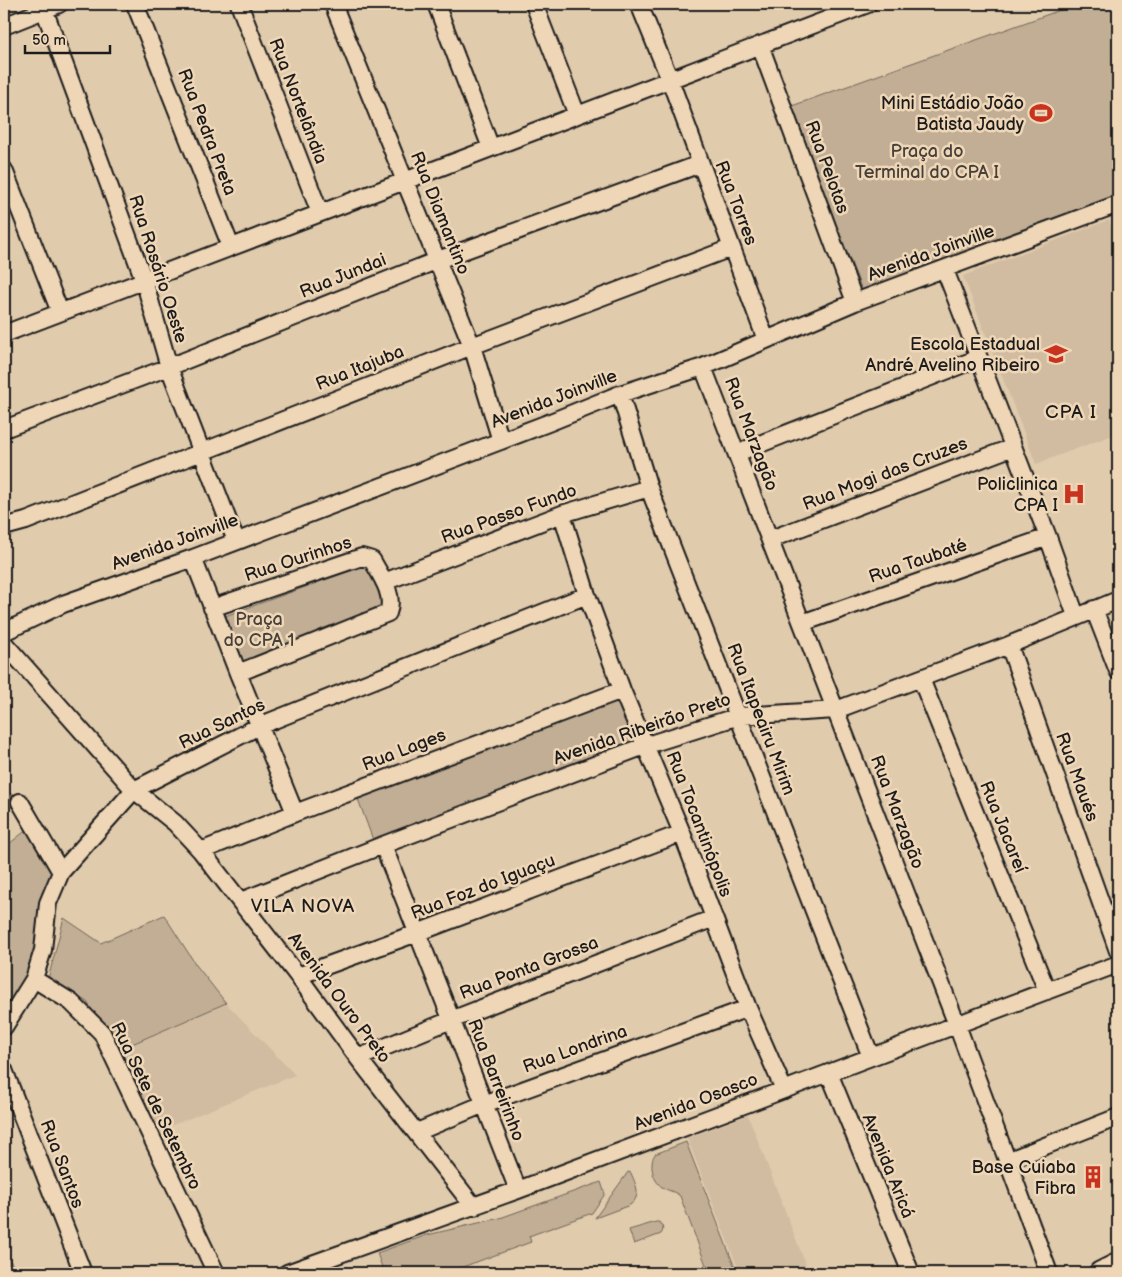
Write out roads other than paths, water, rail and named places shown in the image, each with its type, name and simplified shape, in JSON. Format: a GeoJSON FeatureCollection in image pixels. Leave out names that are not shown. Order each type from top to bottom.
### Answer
{"type":"FeatureCollection","features":[{"type":"Feature","properties":{"kind":"main road"},"geometry":{"type":"LineString","coordinates":[[1100,1273],[1118,1264]]}},
{"type":"Feature","properties":{"kind":"street","name":"Rua Pedra Preta"},"geometry":{"type":"LineString","coordinates":[[135,4],[231,247]]}},
{"type":"Feature","properties":{"kind":"street","name":"Rua Nortelândia"},"geometry":{"type":"LineString","coordinates":[[239,4],[320,213]]}},
{"type":"Feature","properties":{"kind":"street","name":"Rua Diamantino"},"geometry":{"type":"LineString","coordinates":[[333,4],[472,346],[501,441]]}},
{"type":"Feature","properties":{"kind":"street"},"geometry":{"type":"LineString","coordinates":[[436,4],[491,148]]}},
{"type":"Feature","properties":{"kind":"street"},"geometry":{"type":"LineString","coordinates":[[534,4],[577,115]]}},
{"type":"Feature","properties":{"kind":"street","name":"Rua Torres"},"geometry":{"type":"LineString","coordinates":[[639,4],[670,80],[766,340]]}},
{"type":"Feature","properties":{"kind":"street"},"geometry":{"type":"LineString","coordinates":[[4,334],[868,4]]}},
{"type":"Feature","properties":{"kind":"street"},"geometry":{"type":"LineString","coordinates":[[4,26],[39,8]]}},
{"type":"Feature","properties":{"kind":"street","name":"Rua Rosário Oeste"},"geometry":{"type":"LineString","coordinates":[[39,8],[144,280],[169,367],[236,541]]}},
{"type":"Feature","properties":{"kind":"street","name":"Rua Pelotas"},"geometry":{"type":"LineString","coordinates":[[760,45],[855,302]]}},
{"type":"Feature","properties":{"kind":"street","name":"Rua Jundai"},"geometry":{"type":"LineString","coordinates":[[4,429],[169,367],[438,260],[700,164]]}},
{"type":"Feature","properties":{"kind":"street"},"geometry":{"type":"LineString","coordinates":[[4,170],[60,312]]}},
{"type":"Feature","properties":{"kind":"street","name":"Avenida Joinville"},"geometry":{"type":"LineString","coordinates":[[4,632],[63,604],[194,558],[620,394],[703,367],[855,302],[1116,210]]}},
{"type":"Feature","properties":{"kind":"street","name":"Rua Itajuba"},"geometry":{"type":"LineString","coordinates":[[4,527],[26,521],[472,346],[732,248]]}},
{"type":"Feature","properties":{"kind":"street"},"geometry":{"type":"LineString","coordinates":[[945,270],[1048,537],[1076,616]]}},
{"type":"Feature","properties":{"kind":"street"},"geometry":{"type":"LineString","coordinates":[[737,453],[979,358]]}},
{"type":"Feature","properties":{"kind":"street","name":"Rua Marzagão"},"geometry":{"type":"LineString","coordinates":[[703,367],[957,1025],[1049,1273]]}},
{"type":"Feature","properties":{"kind":"street","name":"Rua Itapeairu Mirim"},"geometry":{"type":"LineString","coordinates":[[620,394],[649,488],[871,1057]]}},
{"type":"Feature","properties":{"kind":"street","name":"Rua Mogi das Cruzes"},"geometry":{"type":"LineString","coordinates":[[770,539],[1013,447]]}},
{"type":"Feature","properties":{"kind":"street","name":"Rua Passo Fundo"},"geometry":{"type":"LineString","coordinates":[[384,582],[562,514],[649,488]]}},
{"type":"Feature","properties":{"kind":"street","name":"Rua Tocantinópolis"},"geometry":{"type":"LineString","coordinates":[[562,514],[587,595],[622,690],[682,833],[748,1008],[784,1090]]}},
{"type":"Feature","properties":{"kind":"street","name":"Rua Taubaté"},"geometry":{"type":"LineString","coordinates":[[802,623],[1048,537]]}},
{"type":"Feature","properties":{"kind":"street","name":"Rua Ourinhos"},"geometry":{"type":"LineString","coordinates":[[212,608],[362,557],[372,560],[384,582],[392,604],[388,613],[238,673]]}},
{"type":"Feature","properties":{"kind":"street"},"geometry":{"type":"LineString","coordinates":[[194,558],[212,608],[295,813]]}},
{"type":"Feature","properties":{"kind":"street","name":"Rua Santos"},"geometry":{"type":"LineString","coordinates":[[4,1027],[34,979],[44,950],[48,903],[61,872],[134,790],[259,726],[587,595]]}},
{"type":"Feature","properties":{"kind":"street","name":"Avenida Ribeirão Preto"},"geometry":{"type":"LineString","coordinates":[[241,901],[646,745],[739,716],[836,710],[1009,645],[1118,600]]}},
{"type":"Feature","properties":{"kind":"street"},"geometry":{"type":"LineString","coordinates":[[1094,609],[1118,671]]}},
{"type":"Feature","properties":{"kind":"street","name":"Avenida Ouro Preto"},"geometry":{"type":"LineString","coordinates":[[4,643],[134,790],[175,823],[201,851],[298,976],[358,1058],[474,1206]]}},
{"type":"Feature","properties":{"kind":"street","name":"Rua Maués"},"geometry":{"type":"LineString","coordinates":[[1009,645],[1118,951]]}},
{"type":"Feature","properties":{"kind":"street","name":"Rua Jacareí"},"geometry":{"type":"LineString","coordinates":[[921,679],[1047,991]]}},
{"type":"Feature","properties":{"kind":"street","name":"Rua Lages"},"geometry":{"type":"LineString","coordinates":[[201,851],[295,813],[622,690]]}},
{"type":"Feature","properties":{"kind":"street"},"geometry":{"type":"LineString","coordinates":[[20,802],[61,872]]}},
{"type":"Feature","properties":{"kind":"street","name":"Rua Foz do Iguaçu"},"geometry":{"type":"LineString","coordinates":[[298,976],[682,833]]}},
{"type":"Feature","properties":{"kind":"street","name":"Rua Barreirinho"},"geometry":{"type":"LineString","coordinates":[[383,845],[518,1190]]}},
{"type":"Feature","properties":{"kind":"street","name":"Rua Ponta Grossa"},"geometry":{"type":"LineString","coordinates":[[358,1058],[714,918]]}},
{"type":"Feature","properties":{"kind":"street","name":"Avenida Osasco"},"geometry":{"type":"LineString","coordinates":[[287,1273],[518,1190],[1118,964]]}},
{"type":"Feature","properties":{"kind":"street","name":"Rua Sete de Setembro"},"geometry":{"type":"LineString","coordinates":[[34,979],[71,1002],[102,1033],[216,1273]]}},
{"type":"Feature","properties":{"kind":"street","name":"Rua Londrina"},"geometry":{"type":"LineString","coordinates":[[417,1132],[484,1104],[748,1008]]}},
{"type":"Feature","properties":{"kind":"street","name":"Rua Santos"},"geometry":{"type":"LineString","coordinates":[[4,1070],[83,1273]]}},
{"type":"Feature","properties":{"kind":"street","name":"Avenida Aricá"},"geometry":{"type":"LineString","coordinates":[[829,1073],[911,1273]]}},
{"type":"Feature","properties":{"kind":"street"},"geometry":{"type":"LineString","coordinates":[[1007,1161],[1118,1117]]}},
{"type":"Feature","properties":{"kind":"place","name":"Mini Estádio João Batista Jaudy"},"geometry":{"type":"Point","coordinates":[1041,113]}},
{"type":"Feature","properties":{"kind":"place","name":"Escola Estadual André Avelino Ribeiro"},"geometry":{"type":"Point","coordinates":[1056,354]}},
{"type":"Feature","properties":{"kind":"place","name":"Policlinica CPA I"},"geometry":{"type":"Point","coordinates":[1074,494]}},
{"type":"Feature","properties":{"kind":"place","name":"Base Cuiaba Fibra"},"geometry":{"type":"Point","coordinates":[1093,1177]}},
{"type":"Feature","properties":{"kind":"district","name":"CPA I"},"geometry":{"type":"Point","coordinates":[1071,412]}},
{"type":"Feature","properties":{"kind":"district","name":"VILA NOVA"},"geometry":{"type":"Point","coordinates":[303,906]}},
{"type":"Feature","properties":{"kind":"park label","name":"Praça do Terminal do CPA I"},"geometry":{"type":"Point","coordinates":[927,161]}},
{"type":"Feature","properties":{"kind":"park label","name":"Praça do CPA 1"},"geometry":{"type":"Point","coordinates":[259,629]}}]}
